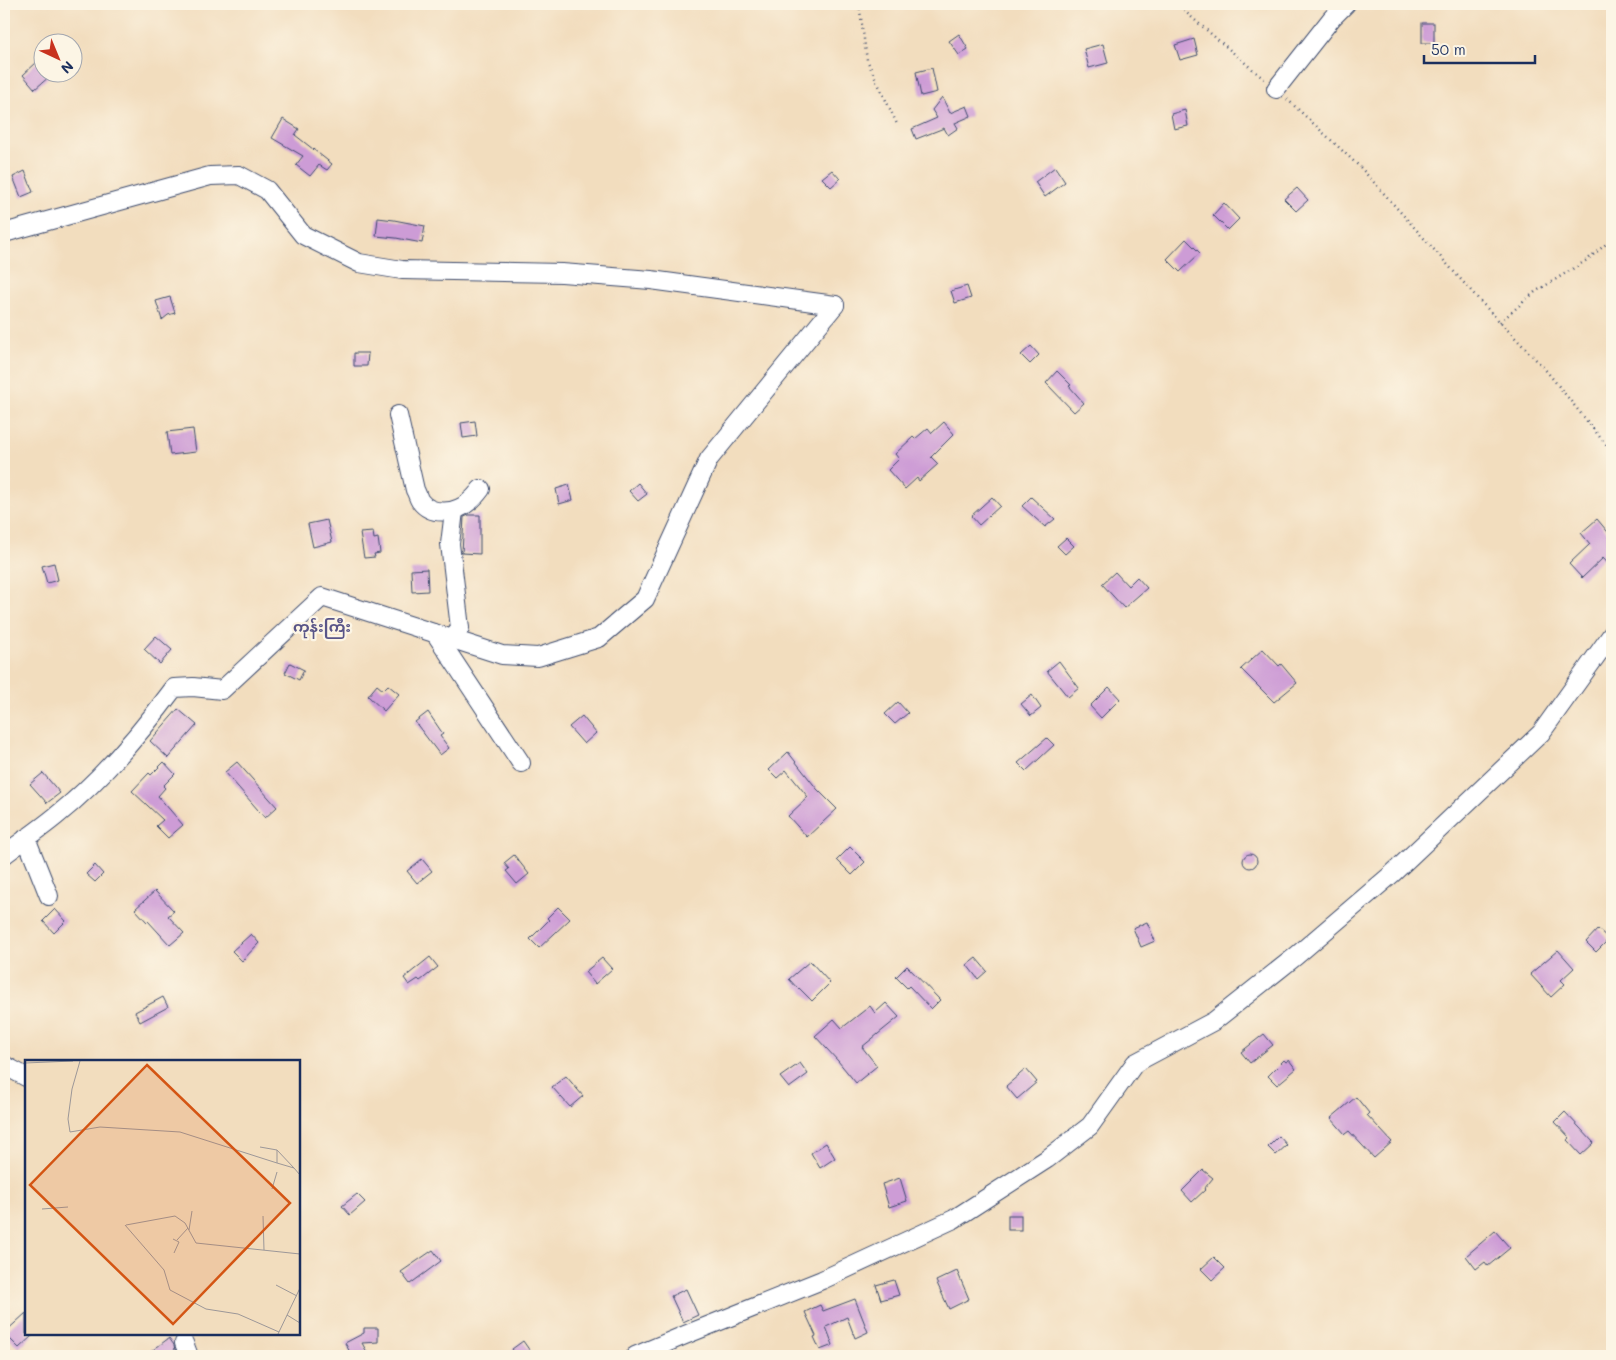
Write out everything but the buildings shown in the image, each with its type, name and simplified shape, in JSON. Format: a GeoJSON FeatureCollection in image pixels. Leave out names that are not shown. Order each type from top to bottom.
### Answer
{"type":"FeatureCollection","features":[{"type":"Feature","properties":{"kind":"street"},"geometry":{"type":"LineString","coordinates":[[1276,89],[1332,18],[1346,4]]}},
{"type":"Feature","properties":{"kind":"street"},"geometry":{"type":"LineString","coordinates":[[4,232],[210,176],[239,175],[267,190],[303,235],[358,263],[402,270],[562,272],[835,305],[709,459],[645,599],[599,638],[538,657],[502,655],[322,596],[222,690],[193,687],[174,688],[153,716],[106,770],[57,816],[4,855]]}},
{"type":"Feature","properties":{"kind":"street"},"geometry":{"type":"LineString","coordinates":[[398,415],[415,490],[419,500],[429,509],[442,512],[454,511],[471,501],[481,489]]}},
{"type":"Feature","properties":{"kind":"street"},"geometry":{"type":"LineString","coordinates":[[453,639],[460,628],[450,544],[454,511]]}},
{"type":"Feature","properties":{"kind":"street"},"geometry":{"type":"LineString","coordinates":[[435,633],[521,763]]}},
{"type":"Feature","properties":{"kind":"street"},"geometry":{"type":"LineString","coordinates":[[635,1356],[822,1280],[954,1219],[1047,1159],[1090,1126],[1135,1063],[1214,1021],[1296,956],[1392,874],[1540,733],[1612,634]]}},
{"type":"Feature","properties":{"kind":"street"},"geometry":{"type":"LineString","coordinates":[[26,838],[49,896]]}},
{"type":"Feature","properties":{"kind":"street"},"geometry":{"type":"LineString","coordinates":[[4,1065],[25,1076]]}},
{"type":"Feature","properties":{"kind":"path"},"geometry":{"type":"LineString","coordinates":[[859,4],[867,60],[897,124]]}},
{"type":"Feature","properties":{"kind":"path"},"geometry":{"type":"LineString","coordinates":[[1176,4],[1276,89],[1361,168],[1544,368],[1612,452]]}},
{"type":"Feature","properties":{"kind":"path"},"geometry":{"type":"LineString","coordinates":[[1500,322],[1534,292],[1587,260],[1612,239]]}},
{"type":"Feature","properties":{"kind":"district","name":"ကုန်းကြီး"},"geometry":{"type":"Point","coordinates":[322,627]}}]}
